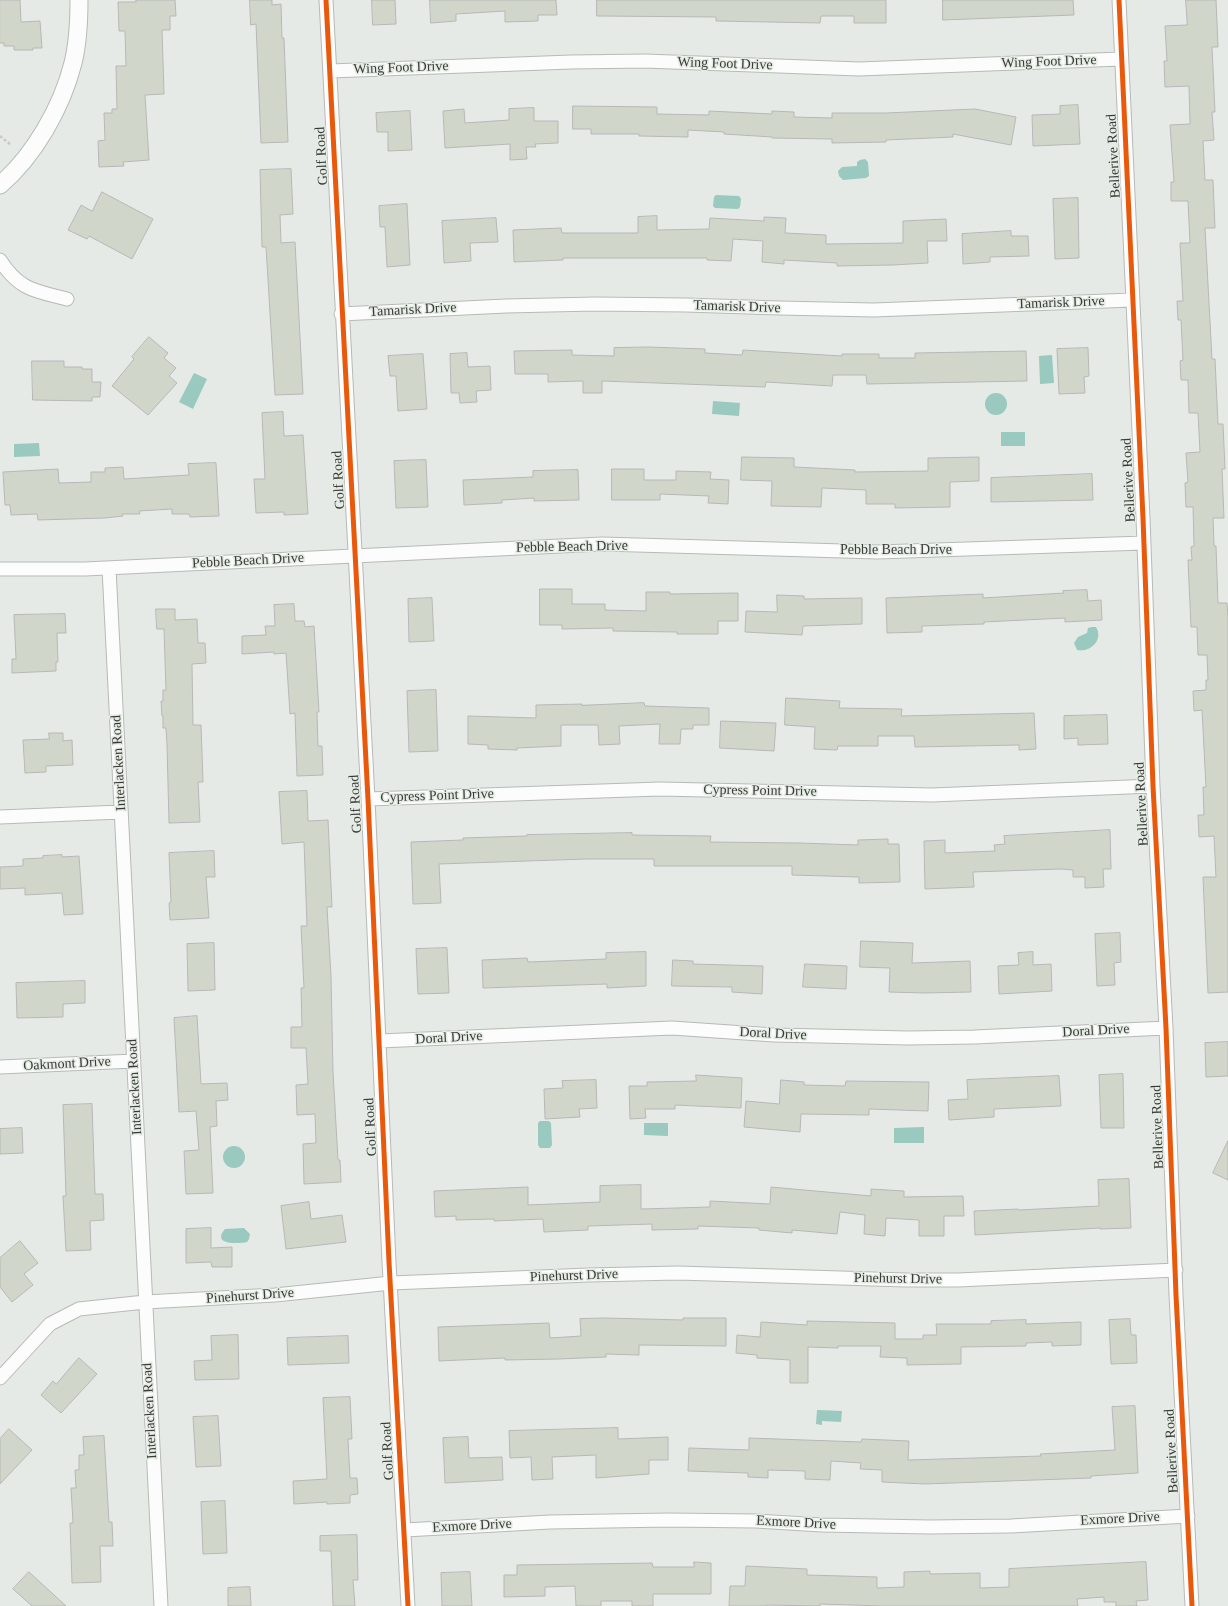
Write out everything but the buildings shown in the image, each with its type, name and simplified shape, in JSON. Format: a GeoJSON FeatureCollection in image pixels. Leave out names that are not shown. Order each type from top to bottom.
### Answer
{"type":"FeatureCollection","features":[{"type":"Feature","properties":{"kind":"street"},"geometry":{"type":"LineString","coordinates":[[0,184],[21,163],[34,146],[50,120],[62,93],[72,65],[76,44],[79,0]]}},
{"type":"Feature","properties":{"kind":"street","name":"Golf Road"},"geometry":{"type":"LineString","coordinates":[[326,0],[368,798],[408,1606]]}},
{"type":"Feature","properties":{"kind":"street","name":"Bellerive Road"},"geometry":{"type":"LineString","coordinates":[[1118,0],[1144,543],[1153,786],[1166,1028],[1192,1606]]}},
{"type":"Feature","properties":{"kind":"street","name":"Wing Foot Drive"},"geometry":{"type":"LineString","coordinates":[[330,70],[564,62],[645,61],[859,69],[1121,59]]}},
{"type":"Feature","properties":{"kind":"street"},"geometry":{"type":"LineString","coordinates":[[0,260],[7,271],[19,283],[34,291],[67,299]]}},
{"type":"Feature","properties":{"kind":"street","name":"Tamarisk Drive"},"geometry":{"type":"LineString","coordinates":[[342,314],[506,306],[595,304],[686,304],[874,310],[1132,300]]}},
{"type":"Feature","properties":{"kind":"street","name":"Pebble Beach Drive"},"geometry":{"type":"LineString","coordinates":[[0,569],[109,568],[602,544],[878,552],[1144,543]]}},
{"type":"Feature","properties":{"kind":"street","name":"Interlacken Road"},"geometry":{"type":"LineString","coordinates":[[109,568],[161,1606]]}},
{"type":"Feature","properties":{"kind":"street","name":"Cypress Point Drive"},"geometry":{"type":"LineString","coordinates":[[368,798],[660,789],[932,795],[1153,786]]}},
{"type":"Feature","properties":{"kind":"street"},"geometry":{"type":"LineString","coordinates":[[0,817],[121,812]]}},
{"type":"Feature","properties":{"kind":"street","name":"Doral Drive"},"geometry":{"type":"LineString","coordinates":[[380,1041],[672,1028],[774,1035],[908,1038],[975,1037],[1166,1028]]}},
{"type":"Feature","properties":{"kind":"street","name":"Oakmont Drive"},"geometry":{"type":"LineString","coordinates":[[0,1067],[134,1061]]}},
{"type":"Feature","properties":{"kind":"street","name":"Pinehurst Drive"},"geometry":{"type":"LineString","coordinates":[[0,1378],[50,1324],[79,1310],[145,1302],[275,1295],[391,1283],[589,1275],[678,1273],[906,1280],[958,1280],[1176,1270]]}},
{"type":"Feature","properties":{"kind":"street","name":"Exmore Drive"},"geometry":{"type":"LineString","coordinates":[[405,1530],[550,1522],[669,1520],[756,1521],[837,1525],[930,1527],[1010,1526],[1188,1516]]}},
{"type":"Feature","properties":{"kind":"path"},"geometry":{"type":"LineString","coordinates":[[0,136],[11,145]]}},
{"type":"Feature","properties":{"kind":"water"},"geometry":{"type":"Polygon","coordinates":[[[865,159],[868,162],[869,176],[866,178],[843,180],[839,176],[838,171],[842,167],[857,166],[857,162],[865,159]]]}},
{"type":"Feature","properties":{"kind":"water"},"geometry":{"type":"Polygon","coordinates":[[[716,195],[739,196],[741,199],[740,207],[738,209],[715,208],[713,206],[714,197],[716,195]]]}},
{"type":"Feature","properties":{"kind":"water"},"geometry":{"type":"Polygon","coordinates":[[[1052,355],[1054,383],[1040,384],[1039,356],[1052,355]]]}},
{"type":"Feature","properties":{"kind":"water"},"geometry":{"type":"Polygon","coordinates":[[[194,373],[207,379],[193,409],[179,402],[194,373]]]}},
{"type":"Feature","properties":{"kind":"water"},"geometry":{"type":"Polygon","coordinates":[[[996,393],[1004,396],[1007,404],[1004,412],[996,415],[988,412],[985,404],[988,396],[996,393]]]}},
{"type":"Feature","properties":{"kind":"water"},"geometry":{"type":"Polygon","coordinates":[[[713,401],[740,403],[739,416],[712,414],[713,401]]]}},
{"type":"Feature","properties":{"kind":"water"},"geometry":{"type":"Polygon","coordinates":[[[1001,432],[1025,432],[1025,446],[1001,446],[1001,432]]]}},
{"type":"Feature","properties":{"kind":"water"},"geometry":{"type":"Polygon","coordinates":[[[39,443],[40,456],[14,457],[14,444],[39,443]]]}},
{"type":"Feature","properties":{"kind":"water"},"geometry":{"type":"Polygon","coordinates":[[[1096,627],[1098,632],[1097,641],[1087,650],[1077,650],[1074,643],[1078,637],[1087,633],[1088,628],[1096,627]]]}},
{"type":"Feature","properties":{"kind":"water"},"geometry":{"type":"Polygon","coordinates":[[[540,1121],[549,1121],[551,1123],[552,1145],[550,1148],[540,1148],[538,1145],[538,1123],[540,1121]]]}},
{"type":"Feature","properties":{"kind":"water"},"geometry":{"type":"Polygon","coordinates":[[[644,1123],[668,1123],[668,1136],[644,1135],[644,1123]]]}},
{"type":"Feature","properties":{"kind":"water"},"geometry":{"type":"Polygon","coordinates":[[[924,1127],[924,1143],[894,1143],[894,1128],[924,1127]]]}},
{"type":"Feature","properties":{"kind":"water"},"geometry":{"type":"Polygon","coordinates":[[[234,1146],[242,1149],[245,1157],[242,1165],[234,1168],[226,1165],[223,1157],[226,1149],[234,1146]]]}},
{"type":"Feature","properties":{"kind":"water"},"geometry":{"type":"Polygon","coordinates":[[[244,1228],[250,1234],[247,1242],[232,1243],[223,1241],[221,1238],[225,1229],[244,1228]]]}},
{"type":"Feature","properties":{"kind":"water"},"geometry":{"type":"Polygon","coordinates":[[[817,1410],[842,1411],[841,1422],[822,1421],[822,1425],[816,1424],[817,1410]]]}},
{"type":"Feature","properties":{"kind":"cycle path"},"geometry":{"type":"LineString","coordinates":[[326,0],[368,799],[389,1262],[408,1606]]}},
{"type":"Feature","properties":{"kind":"cycle path"},"geometry":{"type":"LineString","coordinates":[[1119,0],[1143,518],[1153,786],[1166,1028],[1176,1295],[1192,1606]]}}]}
